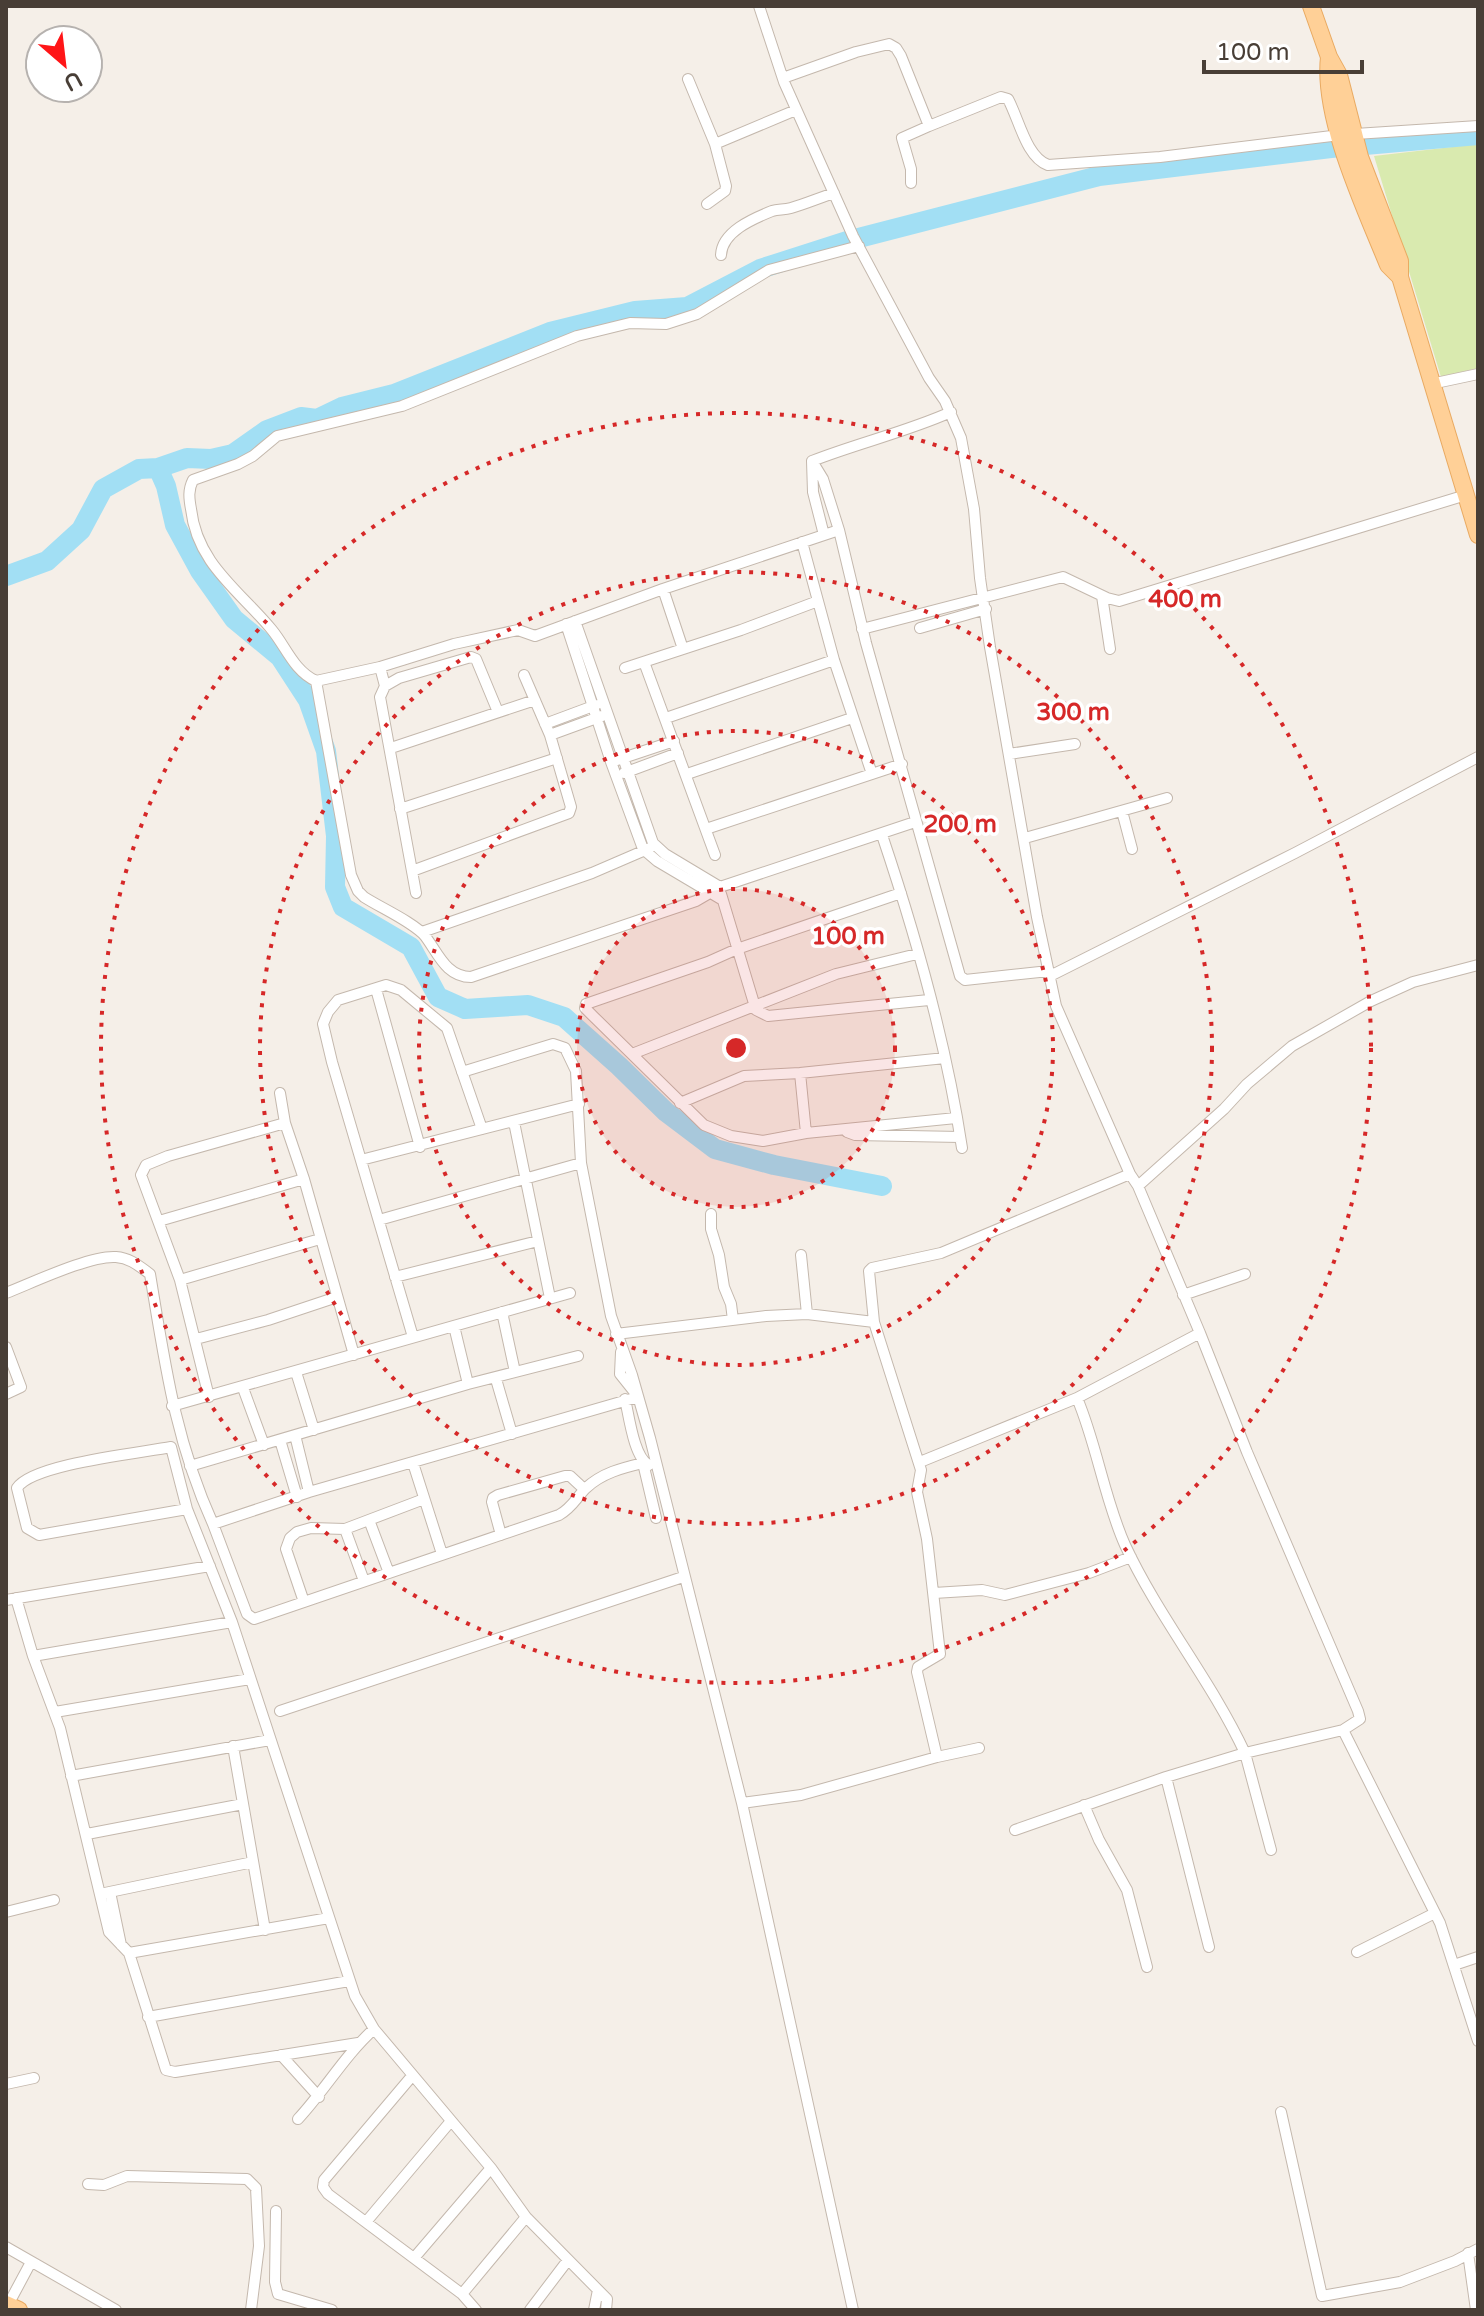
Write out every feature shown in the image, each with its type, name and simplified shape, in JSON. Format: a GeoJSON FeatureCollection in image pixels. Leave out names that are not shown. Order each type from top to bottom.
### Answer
{"type":"FeatureCollection","features":[{"type":"Feature","properties":{"kind":"main road"},"geometry":{"type":"LineString","coordinates":[[1311,6],[1329,57],[1326,79],[1349,145],[1400,261],[1400,277],[1478,535]]}},
{"type":"Feature","properties":{"kind":"street"},"geometry":{"type":"LineString","coordinates":[[759,6],[796,110],[856,241],[929,378],[951,412],[964,452],[1009,754],[1056,1006],[1138,1186],[1360,1719],[1343,1730],[1245,1753],[1166,1777],[1015,1830]]}},
{"type":"Feature","properties":{"kind":"street"},"geometry":{"type":"LineString","coordinates":[[783,78],[856,52],[889,44],[901,56],[929,126]]}},
{"type":"Feature","properties":{"kind":"street"},"geometry":{"type":"LineString","coordinates":[[688,79],[715,144],[726,186],[725,191],[707,204]]}},
{"type":"Feature","properties":{"kind":"street"},"geometry":{"type":"LineString","coordinates":[[911,183],[911,169],[902,138],[1001,97],[1008,99],[1032,151],[1048,165],[1349,145],[1478,126]]}},
{"type":"Feature","properties":{"kind":"street"},"geometry":{"type":"LineString","coordinates":[[715,144],[796,110]]}},
{"type":"Feature","properties":{"kind":"street"},"geometry":{"type":"LineString","coordinates":[[721,255],[721,246],[728,236],[755,220],[834,193]]}},
{"type":"Feature","properties":{"kind":"street"},"geometry":{"type":"LineString","coordinates":[[839,530],[535,636],[518,630],[316,681],[307,677],[296,665],[272,630],[213,567],[192,524],[188,489],[193,480],[246,460],[277,436],[402,406],[577,336],[630,323],[666,324],[697,314],[769,270],[856,241]]}},
{"type":"Feature","properties":{"kind":"street"},"geometry":{"type":"LineString","coordinates":[[1431,384],[1478,374]]}},
{"type":"Feature","properties":{"kind":"street"},"geometry":{"type":"LineString","coordinates":[[812,461],[841,449],[915,428],[951,412]]}},
{"type":"Feature","properties":{"kind":"street"},"geometry":{"type":"LineString","coordinates":[[812,461],[823,479],[839,530],[862,629],[961,979],[1049,973],[1295,853],[1478,757]]}},
{"type":"Feature","properties":{"kind":"street"},"geometry":{"type":"LineString","coordinates":[[812,461],[813,492],[824,535]]}},
{"type":"Feature","properties":{"kind":"street"},"geometry":{"type":"LineString","coordinates":[[920,628],[1063,577],[1119,601],[1466,495]]}},
{"type":"Feature","properties":{"kind":"street"},"geometry":{"type":"LineString","coordinates":[[802,542],[834,660],[872,774]]}},
{"type":"Feature","properties":{"kind":"street"},"geometry":{"type":"LineString","coordinates":[[663,589],[683,649]]}},
{"type":"Feature","properties":{"kind":"street"},"geometry":{"type":"LineString","coordinates":[[1102,596],[1110,649]]}},
{"type":"Feature","properties":{"kind":"street"},"geometry":{"type":"LineString","coordinates":[[625,668],[818,601]]}},
{"type":"Feature","properties":{"kind":"street"},"geometry":{"type":"LineString","coordinates":[[862,629],[985,604]]}},
{"type":"Feature","properties":{"kind":"street"},"geometry":{"type":"LineString","coordinates":[[571,623],[604,703],[602,716]]}},
{"type":"Feature","properties":{"kind":"street"},"geometry":{"type":"LineString","coordinates":[[571,623],[592,706],[602,716],[651,848],[665,854],[717,893],[755,1007],[761,1014],[768,1016],[929,1000]]}},
{"type":"Feature","properties":{"kind":"street"},"geometry":{"type":"LineString","coordinates":[[416,893],[380,697],[385,686],[399,678],[471,657],[476,659],[498,712]]}},
{"type":"Feature","properties":{"kind":"street"},"geometry":{"type":"LineString","coordinates":[[666,718],[834,660]]}},
{"type":"Feature","properties":{"kind":"street"},"geometry":{"type":"LineString","coordinates":[[644,662],[715,855]]}},
{"type":"Feature","properties":{"kind":"street"},"geometry":{"type":"LineString","coordinates":[[380,667],[385,686]]}},
{"type":"Feature","properties":{"kind":"street"},"geometry":{"type":"LineString","coordinates":[[412,871],[569,813],[571,807],[548,729],[524,675]]}},
{"type":"Feature","properties":{"kind":"street"},"geometry":{"type":"LineString","coordinates":[[316,681],[351,875],[358,891],[422,932],[451,972],[461,977],[471,977],[696,901],[818,853],[915,822]]}},
{"type":"Feature","properties":{"kind":"street"},"geometry":{"type":"LineString","coordinates":[[391,748],[535,700]]}},
{"type":"Feature","properties":{"kind":"street"},"geometry":{"type":"LineString","coordinates":[[548,729],[604,703]]}},
{"type":"Feature","properties":{"kind":"street"},"geometry":{"type":"LineString","coordinates":[[548,729],[602,716]]}},
{"type":"Feature","properties":{"kind":"street"},"geometry":{"type":"LineString","coordinates":[[687,774],[852,718]]}},
{"type":"Feature","properties":{"kind":"street"},"geometry":{"type":"LineString","coordinates":[[617,760],[674,741]]}},
{"type":"Feature","properties":{"kind":"street"},"geometry":{"type":"LineString","coordinates":[[1009,754],[1075,744]]}},
{"type":"Feature","properties":{"kind":"street"},"geometry":{"type":"LineString","coordinates":[[621,774],[678,753]]}},
{"type":"Feature","properties":{"kind":"street"},"geometry":{"type":"LineString","coordinates":[[400,809],[557,758]]}},
{"type":"Feature","properties":{"kind":"street"},"geometry":{"type":"LineString","coordinates":[[706,829],[902,764]]}},
{"type":"Feature","properties":{"kind":"street"},"geometry":{"type":"LineString","coordinates":[[1025,838],[1167,798]]}},
{"type":"Feature","properties":{"kind":"street"},"geometry":{"type":"LineString","coordinates":[[1122,811],[1132,849]]}},
{"type":"Feature","properties":{"kind":"street"},"geometry":{"type":"LineString","coordinates":[[842,1130],[855,1135],[961,1142],[945,1058],[901,893],[882,835]]}},
{"type":"Feature","properties":{"kind":"street"},"geometry":{"type":"LineString","coordinates":[[422,932],[592,873],[651,848]]}},
{"type":"Feature","properties":{"kind":"street"},"geometry":{"type":"LineString","coordinates":[[901,893],[737,949],[586,1004],[585,1008],[704,1125],[731,1136],[763,1141],[806,1133],[956,1118]]}},
{"type":"Feature","properties":{"kind":"street"},"geometry":{"type":"LineString","coordinates":[[632,1054],[836,974],[917,954]]}},
{"type":"Feature","properties":{"kind":"street"},"geometry":{"type":"LineString","coordinates":[[1138,1186],[1292,1046],[1371,1001],[1413,982],[1478,965]]}},
{"type":"Feature","properties":{"kind":"street"},"geometry":{"type":"LineString","coordinates":[[413,1337],[323,1024],[328,1012],[338,1000],[386,985],[401,990],[447,1028],[482,1129]]}},
{"type":"Feature","properties":{"kind":"street"},"geometry":{"type":"LineString","coordinates":[[376,989],[420,1147]]}},
{"type":"Feature","properties":{"kind":"street"},"geometry":{"type":"LineString","coordinates":[[462,1072],[553,1044],[565,1048],[576,1071],[581,1163],[621,1348],[620,1374],[638,1396],[742,1803],[853,2310]]}},
{"type":"Feature","properties":{"kind":"street"},"geometry":{"type":"LineString","coordinates":[[680,1103],[744,1076],[945,1058]]}},
{"type":"Feature","properties":{"kind":"street"},"geometry":{"type":"LineString","coordinates":[[800,1073],[806,1133]]}},
{"type":"Feature","properties":{"kind":"street"},"geometry":{"type":"LineString","coordinates":[[280,1093],[285,1123],[354,1355]]}},
{"type":"Feature","properties":{"kind":"street"},"geometry":{"type":"LineString","coordinates":[[361,1160],[579,1104]]}},
{"type":"Feature","properties":{"kind":"street"},"geometry":{"type":"LineString","coordinates":[[514,1122],[550,1298]]}},
{"type":"Feature","properties":{"kind":"street"},"geometry":{"type":"LineString","coordinates":[[209,1397],[180,1280],[141,1175],[146,1165],[168,1156],[285,1123]]}},
{"type":"Feature","properties":{"kind":"street"},"geometry":{"type":"LineString","coordinates":[[379,1220],[581,1163]]}},
{"type":"Feature","properties":{"kind":"street"},"geometry":{"type":"LineString","coordinates":[[937,1757],[917,1672],[918,1667],[940,1654],[934,1593],[917,1492],[921,1470],[874,1322],[869,1271],[941,1253],[1130,1174]]}},
{"type":"Feature","properties":{"kind":"street"},"geometry":{"type":"LineString","coordinates":[[159,1221],[304,1179]]}},
{"type":"Feature","properties":{"kind":"street"},"geometry":{"type":"LineString","coordinates":[[711,1214],[711,1229],[733,1320]]}},
{"type":"Feature","properties":{"kind":"street"},"geometry":{"type":"LineString","coordinates":[[180,1280],[320,1239]]}},
{"type":"Feature","properties":{"kind":"street"},"geometry":{"type":"LineString","coordinates":[[395,1277],[538,1241]]}},
{"type":"Feature","properties":{"kind":"street"},"geometry":{"type":"LineString","coordinates":[[801,1255],[814,1315]]}},
{"type":"Feature","properties":{"kind":"street"},"geometry":{"type":"LineString","coordinates":[[6,1293],[114,1256],[132,1260],[150,1274],[172,1406],[190,1466],[247,1614],[254,1619],[559,1515],[569,1509],[584,1489],[603,1474],[643,1463],[658,1469]]}},
{"type":"Feature","properties":{"kind":"street"},"geometry":{"type":"LineString","coordinates":[[1183,1295],[1245,1274]]}},
{"type":"Feature","properties":{"kind":"street"},"geometry":{"type":"LineString","coordinates":[[172,1406],[570,1293]]}},
{"type":"Feature","properties":{"kind":"street"},"geometry":{"type":"LineString","coordinates":[[196,1339],[337,1297]]}},
{"type":"Feature","properties":{"kind":"street"},"geometry":{"type":"LineString","coordinates":[[502,1312],[515,1372]]}},
{"type":"Feature","properties":{"kind":"street"},"geometry":{"type":"LineString","coordinates":[[616,1334],[733,1320],[814,1315],[874,1322]]}},
{"type":"Feature","properties":{"kind":"street"},"geometry":{"type":"LineString","coordinates":[[454,1326],[468,1384]]}},
{"type":"Feature","properties":{"kind":"street"},"geometry":{"type":"LineString","coordinates":[[921,1470],[1077,1398],[1200,1333]]}},
{"type":"Feature","properties":{"kind":"street"},"geometry":{"type":"LineString","coordinates":[[6,1347],[21,1387],[6,1394]]}},
{"type":"Feature","properties":{"kind":"street"},"geometry":{"type":"LineString","coordinates":[[190,1466],[468,1384],[578,1356]]}},
{"type":"Feature","properties":{"kind":"street"},"geometry":{"type":"LineString","coordinates":[[296,1372],[314,1430]]}},
{"type":"Feature","properties":{"kind":"street"},"geometry":{"type":"LineString","coordinates":[[496,1379],[512,1434]]}},
{"type":"Feature","properties":{"kind":"street"},"geometry":{"type":"LineString","coordinates":[[243,1388],[264,1445]]}},
{"type":"Feature","properties":{"kind":"street"},"geometry":{"type":"LineString","coordinates":[[213,1524],[309,1492],[638,1396]]}},
{"type":"Feature","properties":{"kind":"street"},"geometry":{"type":"LineString","coordinates":[[1077,1398],[1123,1541],[1146,1587],[1218,1699],[1245,1753],[1271,1850]]}},
{"type":"Feature","properties":{"kind":"street"},"geometry":{"type":"LineString","coordinates":[[625,1399],[656,1518]]}},
{"type":"Feature","properties":{"kind":"street"},"geometry":{"type":"LineString","coordinates":[[295,1435],[309,1492]]}},
{"type":"Feature","properties":{"kind":"street"},"geometry":{"type":"LineString","coordinates":[[280,1440],[297,1497]]}},
{"type":"Feature","properties":{"kind":"street"},"geometry":{"type":"LineString","coordinates":[[187,1509],[39,1535],[27,1528],[17,1488],[27,1477],[85,1462],[171,1447],[187,1509],[232,1622],[349,1981],[374,2029],[491,2168],[526,2217],[598,2290],[607,2305]]}},
{"type":"Feature","properties":{"kind":"street"},"geometry":{"type":"LineString","coordinates":[[413,1463],[442,1554]]}},
{"type":"Feature","properties":{"kind":"street"},"geometry":{"type":"LineString","coordinates":[[501,1535],[492,1502],[498,1495],[565,1476],[570,1476],[584,1489]]}},
{"type":"Feature","properties":{"kind":"street"},"geometry":{"type":"LineString","coordinates":[[304,1602],[286,1549],[290,1538],[297,1532],[311,1528],[345,1529],[424,1499]]}},
{"type":"Feature","properties":{"kind":"street"},"geometry":{"type":"LineString","coordinates":[[369,1520],[389,1573]]}},
{"type":"Feature","properties":{"kind":"street"},"geometry":{"type":"LineString","coordinates":[[345,1529],[364,1581]]}},
{"type":"Feature","properties":{"kind":"street"},"geometry":{"type":"LineString","coordinates":[[934,1593],[1005,1595],[1074,1577],[1131,1557]]}},
{"type":"Feature","properties":{"kind":"street"},"geometry":{"type":"LineString","coordinates":[[210,1566],[11,1599],[55,1712],[105,1893],[166,2070],[175,2072],[358,2043]]}},
{"type":"Feature","properties":{"kind":"street"},"geometry":{"type":"LineString","coordinates":[[280,1711],[683,1577]]}},
{"type":"Feature","properties":{"kind":"street"},"geometry":{"type":"LineString","coordinates":[[33,1656],[232,1622]]}},
{"type":"Feature","properties":{"kind":"street"},"geometry":{"type":"LineString","coordinates":[[55,1712],[250,1679]]}},
{"type":"Feature","properties":{"kind":"street"},"geometry":{"type":"LineString","coordinates":[[1343,1730],[1435,1913],[1478,2041]]}},
{"type":"Feature","properties":{"kind":"street"},"geometry":{"type":"LineString","coordinates":[[71,1776],[270,1740]]}},
{"type":"Feature","properties":{"kind":"street"},"geometry":{"type":"LineString","coordinates":[[233,1746],[265,1930]]}},
{"type":"Feature","properties":{"kind":"street"},"geometry":{"type":"LineString","coordinates":[[742,1803],[801,1795],[979,1748]]}},
{"type":"Feature","properties":{"kind":"street"},"geometry":{"type":"LineString","coordinates":[[1166,1777],[1209,1947]]}},
{"type":"Feature","properties":{"kind":"street"},"geometry":{"type":"LineString","coordinates":[[87,1834],[243,1804]]}},
{"type":"Feature","properties":{"kind":"street"},"geometry":{"type":"LineString","coordinates":[[1084,1805],[1099,1840],[1127,1890],[1147,1967]]}},
{"type":"Feature","properties":{"kind":"street"},"geometry":{"type":"LineString","coordinates":[[105,1893],[253,1862]]}},
{"type":"Feature","properties":{"kind":"street"},"geometry":{"type":"LineString","coordinates":[[6,1912],[54,1900]]}},
{"type":"Feature","properties":{"kind":"street"},"geometry":{"type":"LineString","coordinates":[[1357,1952],[1435,1913]]}},
{"type":"Feature","properties":{"kind":"street"},"geometry":{"type":"LineString","coordinates":[[125,1950],[329,1918]]}},
{"type":"Feature","properties":{"kind":"street"},"geometry":{"type":"LineString","coordinates":[[1454,1965],[1478,1957]]}},
{"type":"Feature","properties":{"kind":"street"},"geometry":{"type":"LineString","coordinates":[[148,2017],[349,1981]]}},
{"type":"Feature","properties":{"kind":"street"},"geometry":{"type":"LineString","coordinates":[[298,2119],[319,2097],[358,2043],[374,2029]]}},
{"type":"Feature","properties":{"kind":"street"},"geometry":{"type":"LineString","coordinates":[[281,2055],[319,2097]]}},
{"type":"Feature","properties":{"kind":"street"},"geometry":{"type":"LineString","coordinates":[[412,2076],[324,2180],[323,2187],[328,2194],[462,2294],[476,2310]]}},
{"type":"Feature","properties":{"kind":"street"},"geometry":{"type":"LineString","coordinates":[[6,2084],[34,2078]]}},
{"type":"Feature","properties":{"kind":"street"},"geometry":{"type":"LineString","coordinates":[[1281,2112],[1322,2296],[1400,2282],[1473,2251],[1476,2310]]}},
{"type":"Feature","properties":{"kind":"street"},"geometry":{"type":"LineString","coordinates":[[366,2222],[451,2121]]}},
{"type":"Feature","properties":{"kind":"street"},"geometry":{"type":"LineString","coordinates":[[414,2258],[491,2168]]}},
{"type":"Feature","properties":{"kind":"street"},"geometry":{"type":"LineString","coordinates":[[88,2184],[104,2185],[127,2176],[247,2179],[256,2188],[259,2246],[251,2310]]}},
{"type":"Feature","properties":{"kind":"street"},"geometry":{"type":"LineString","coordinates":[[276,2211],[275,2282],[278,2294],[332,2310]]}},
{"type":"Feature","properties":{"kind":"street"},"geometry":{"type":"LineString","coordinates":[[462,2294],[526,2217]]}},
{"type":"Feature","properties":{"kind":"street"},"geometry":{"type":"LineString","coordinates":[[6,2247],[26,2271],[116,2310]]}},
{"type":"Feature","properties":{"kind":"street"},"geometry":{"type":"LineString","coordinates":[[530,2310],[568,2260]]}},
{"type":"Feature","properties":{"kind":"street"},"geometry":{"type":"LineString","coordinates":[[11,2306],[26,2271]]}},
{"type":"Feature","properties":{"kind":"street"},"geometry":{"type":"LineString","coordinates":[[594,2310],[598,2290]]}},
{"type":"Feature","properties":{"kind":"green space"},"geometry":{"type":"Polygon","coordinates":[[[1478,144],[1478,368],[1441,377],[1374,156],[1478,144]]]}},
{"type":"Feature","properties":{"kind":"waterway"},"geometry":{"type":"LineString","coordinates":[[158,468],[187,458],[211,459],[233,454],[267,430],[301,417],[317,419],[342,407],[394,394],[550,332],[635,311],[687,307],[760,269],[847,241],[1099,176],[1331,148],[1478,135]]}},
{"type":"Feature","properties":{"kind":"waterway"},"geometry":{"type":"LineString","coordinates":[[6,576],[47,561],[81,530],[103,489],[139,469],[158,468],[166,486],[175,525],[200,571],[234,619],[280,657],[308,700],[326,751],[336,836],[335,887],[343,907],[411,947],[438,997],[465,1009],[528,1005],[564,1017],[666,1112],[715,1149],[774,1165],[882,1186]]}}]}
